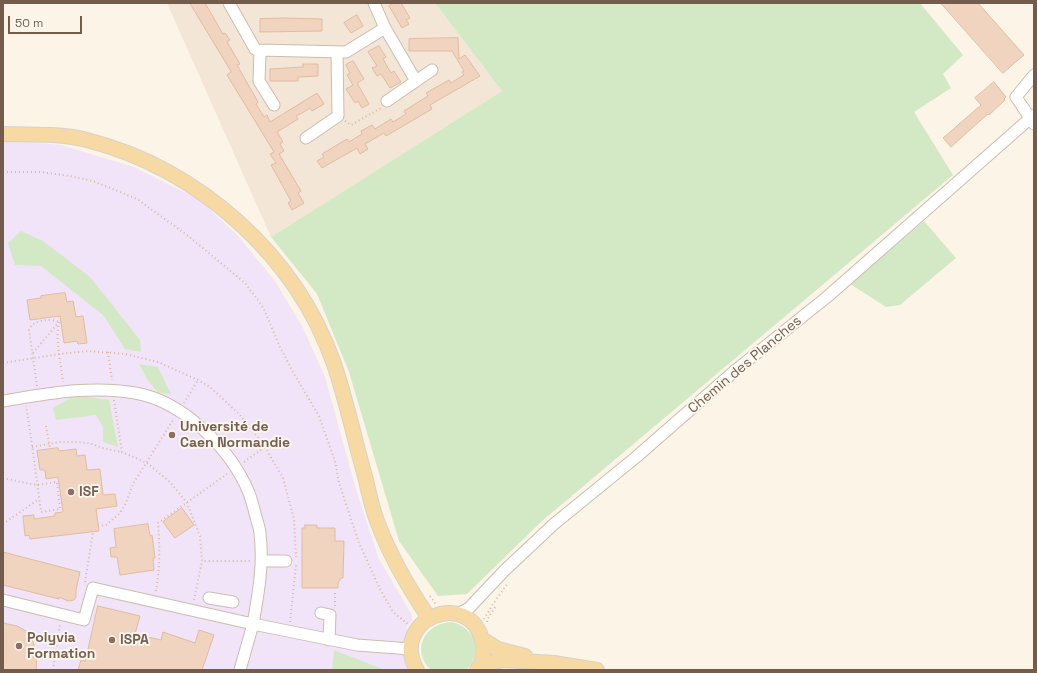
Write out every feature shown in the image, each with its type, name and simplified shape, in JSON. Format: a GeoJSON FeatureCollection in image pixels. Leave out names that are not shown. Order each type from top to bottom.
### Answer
{"type":"FeatureCollection","features":[{"type":"Feature","properties":{"kind":"main road"},"geometry":{"type":"LineString","coordinates":[[3,124],[26,126],[51,131],[61,135]]}},
{"type":"Feature","properties":{"kind":"main road"},"geometry":{"type":"LineString","coordinates":[[3,134],[61,135],[87,140],[133,155],[163,169],[195,188],[218,204],[256,238],[283,270],[314,318],[334,363],[376,520],[392,556],[414,596],[429,618]]}},
{"type":"Feature","properties":{"kind":"main road"},"geometry":{"type":"LineString","coordinates":[[417,670],[411,656],[412,640],[416,631],[421,623],[429,618],[443,613],[458,614],[467,618],[476,627],[483,644],[483,657],[478,669]]}},
{"type":"Feature","properties":{"kind":"main road"},"geometry":{"type":"LineString","coordinates":[[482,639],[498,649],[554,664]]}},
{"type":"Feature","properties":{"kind":"main road"},"geometry":{"type":"LineString","coordinates":[[478,669],[494,662],[504,660],[554,664],[597,670]]}},
{"type":"Feature","properties":{"kind":"street"},"geometry":{"type":"LineString","coordinates":[[229,3],[255,49],[260,51],[346,52],[385,28]]}},
{"type":"Feature","properties":{"kind":"street"},"geometry":{"type":"LineString","coordinates":[[374,3],[385,28],[416,81]]}},
{"type":"Feature","properties":{"kind":"street"},"geometry":{"type":"LineString","coordinates":[[260,51],[259,81],[274,105]]}},
{"type":"Feature","properties":{"kind":"street"},"geometry":{"type":"LineString","coordinates":[[306,138],[338,116],[337,52]]}},
{"type":"Feature","properties":{"kind":"street"},"geometry":{"type":"LineString","coordinates":[[387,101],[432,70]]}},
{"type":"Feature","properties":{"kind":"street"},"geometry":{"type":"LineString","coordinates":[[1033,120],[1016,97],[1034,74]]}},
{"type":"Feature","properties":{"kind":"street","name":"Chemin des Planches"},"geometry":{"type":"LineString","coordinates":[[458,614],[469,608],[505,570],[554,524],[635,458],[737,369],[827,297],[1033,120]]}},
{"type":"Feature","properties":{"kind":"street"},"geometry":{"type":"LineString","coordinates":[[3,401],[65,390],[136,393],[158,400],[179,411],[213,439],[236,468],[249,494],[260,533],[262,560],[259,595],[253,624],[240,670]]}},
{"type":"Feature","properties":{"kind":"street"},"geometry":{"type":"LineString","coordinates":[[262,560],[286,560]]}},
{"type":"Feature","properties":{"kind":"street"},"geometry":{"type":"LineString","coordinates":[[3,600],[84,620],[93,588],[329,640],[357,645],[411,649]]}},
{"type":"Feature","properties":{"kind":"street"},"geometry":{"type":"LineString","coordinates":[[209,598],[233,602]]}},
{"type":"Feature","properties":{"kind":"street"},"geometry":{"type":"LineString","coordinates":[[322,613],[330,615],[329,640]]}},
{"type":"Feature","properties":{"kind":"path"},"geometry":{"type":"LineString","coordinates":[[338,116],[351,125],[382,108],[387,101]]}},
{"type":"Feature","properties":{"kind":"path"},"geometry":{"type":"LineString","coordinates":[[3,172],[41,172],[69,176],[93,181],[137,199],[187,235],[245,283],[263,307],[280,347],[293,372],[320,416],[335,461],[339,483],[359,543],[380,589],[393,612],[416,631]]}},
{"type":"Feature","properties":{"kind":"path"},"geometry":{"type":"LineString","coordinates":[[39,395],[29,330],[30,326],[34,322],[54,320],[59,322]]}},
{"type":"Feature","properties":{"kind":"path"},"geometry":{"type":"LineString","coordinates":[[33,354],[59,322]]}},
{"type":"Feature","properties":{"kind":"path"},"geometry":{"type":"LineString","coordinates":[[59,322],[57,330],[65,390]]}},
{"type":"Feature","properties":{"kind":"path"},"geometry":{"type":"LineString","coordinates":[[108,352],[122,452]]}},
{"type":"Feature","properties":{"kind":"path"},"geometry":{"type":"LineString","coordinates":[[98,526],[106,525],[120,513],[126,503],[133,484],[147,464],[198,380]]}},
{"type":"Feature","properties":{"kind":"path"},"geometry":{"type":"LineString","coordinates":[[3,478],[37,485],[57,482],[60,509],[40,512],[39,499],[37,485],[32,447],[25,397]]}},
{"type":"Feature","properties":{"kind":"path"},"geometry":{"type":"LineString","coordinates":[[46,426],[50,448]]}},
{"type":"Feature","properties":{"kind":"path"},"geometry":{"type":"LineString","coordinates":[[32,447],[75,442],[90,443],[102,448],[122,452],[147,464],[170,482],[187,503],[200,536],[202,560],[192,611]]}},
{"type":"Feature","properties":{"kind":"path"},"geometry":{"type":"LineString","coordinates":[[154,602],[159,576],[160,548],[158,523],[265,447]]}},
{"type":"Feature","properties":{"kind":"path"},"geometry":{"type":"LineString","coordinates":[[3,524],[39,499]]}},
{"type":"Feature","properties":{"kind":"path"},"geometry":{"type":"LineString","coordinates":[[93,532],[84,586],[93,588]]}},
{"type":"Feature","properties":{"kind":"path"},"geometry":{"type":"LineString","coordinates":[[202,560],[262,560]]}},
{"type":"Feature","properties":{"kind":"path"},"geometry":{"type":"LineString","coordinates":[[482,639],[482,623],[506,585]]}},
{"type":"Feature","properties":{"kind":"path"},"geometry":{"type":"LineString","coordinates":[[486,624],[488,616],[496,606]]}},
{"type":"Feature","properties":{"kind":"shaded area"},"geometry":{"type":"Polygon","coordinates":[[[167,3],[435,3],[502,91],[271,237],[167,3]]]}},
{"type":"Feature","properties":{"kind":"shaded area","name":"Université de Caen Normandie"},"geometry":{"type":"Polygon","coordinates":[[[3,139],[61,145],[134,167],[200,200],[238,236],[275,281],[303,328],[325,377],[357,493],[379,559],[412,615],[412,621],[407,626],[409,666],[411,670],[3,670],[3,139]]]}},
{"type":"Feature","properties":{"kind":"green space"},"geometry":{"type":"Polygon","coordinates":[[[435,3],[920,3],[963,55],[943,74],[951,88],[914,112],[953,175],[542,521],[467,594],[438,596],[399,541],[349,372],[317,294],[271,237],[502,91],[435,3]]]}},
{"type":"Feature","properties":{"kind":"green space"},"geometry":{"type":"Polygon","coordinates":[[[924,221],[956,258],[900,305],[886,307],[850,284],[924,221]]]}},
{"type":"Feature","properties":{"kind":"green space"},"geometry":{"type":"Polygon","coordinates":[[[21,231],[43,241],[90,277],[140,340],[141,352],[125,349],[103,315],[41,266],[15,265],[8,243],[21,231]]]}},
{"type":"Feature","properties":{"kind":"green space"},"geometry":{"type":"Polygon","coordinates":[[[139,364],[158,367],[171,394],[158,393],[147,379],[139,364]]]}},
{"type":"Feature","properties":{"kind":"green space"},"geometry":{"type":"Polygon","coordinates":[[[75,395],[109,400],[118,447],[103,442],[103,427],[96,415],[56,420],[53,408],[75,395]]]}},
{"type":"Feature","properties":{"kind":"green space"},"geometry":{"type":"Polygon","coordinates":[[[452,622],[460,625],[472,635],[476,648],[472,662],[467,670],[431,670],[425,662],[422,654],[421,646],[424,639],[428,632],[434,627],[452,622]]]}},
{"type":"Feature","properties":{"kind":"green space"},"geometry":{"type":"Polygon","coordinates":[[[334,650],[385,670],[332,670],[334,650]]]}},
{"type":"Feature","properties":{"kind":"building"},"geometry":{"type":"Polygon","coordinates":[[[190,3],[205,3],[223,34],[225,33],[230,40],[227,42],[240,64],[237,65],[258,102],[256,104],[264,117],[267,115],[270,122],[317,93],[324,104],[312,111],[310,108],[296,116],[298,119],[277,132],[283,142],[280,144],[284,151],[279,154],[301,191],[298,193],[304,203],[292,210],[288,203],[291,201],[271,165],[276,163],[270,154],[274,152],[227,75],[231,72],[190,3]]]}},
{"type":"Feature","properties":{"kind":"building"},"geometry":{"type":"Polygon","coordinates":[[[394,3],[401,3],[410,18],[406,20],[409,24],[402,28],[389,6],[394,3]]]}},
{"type":"Feature","properties":{"kind":"building"},"geometry":{"type":"Polygon","coordinates":[[[941,3],[978,3],[1024,55],[1003,73],[941,3]]]}},
{"type":"Feature","properties":{"kind":"building"},"geometry":{"type":"Polygon","coordinates":[[[357,15],[363,26],[351,33],[344,23],[357,15]]]}},
{"type":"Feature","properties":{"kind":"building"},"geometry":{"type":"Polygon","coordinates":[[[260,19],[322,19],[322,31],[260,32],[260,19]]]}},
{"type":"Feature","properties":{"kind":"building"},"geometry":{"type":"Polygon","coordinates":[[[458,38],[459,59],[465,55],[480,76],[430,105],[432,109],[386,136],[384,133],[365,144],[368,149],[360,154],[357,148],[322,168],[317,161],[324,157],[322,154],[347,139],[349,142],[362,134],[361,131],[372,125],[375,129],[391,119],[393,122],[406,114],[404,111],[428,96],[426,93],[449,80],[451,83],[464,75],[462,72],[464,71],[452,51],[409,51],[409,39],[458,38]]]}},
{"type":"Feature","properties":{"kind":"building"},"geometry":{"type":"Polygon","coordinates":[[[379,46],[386,57],[383,59],[391,73],[394,71],[401,82],[390,88],[381,74],[377,76],[372,68],[377,66],[368,52],[379,46]]]}},
{"type":"Feature","properties":{"kind":"building"},"geometry":{"type":"Polygon","coordinates":[[[353,61],[364,79],[357,83],[369,104],[362,108],[358,101],[355,103],[346,89],[353,85],[347,75],[350,73],[346,65],[353,61]]]}},
{"type":"Feature","properties":{"kind":"building"},"geometry":{"type":"Polygon","coordinates":[[[303,64],[318,64],[318,76],[298,77],[298,81],[270,81],[270,69],[303,67],[303,64]]]}},
{"type":"Feature","properties":{"kind":"building"},"geometry":{"type":"Polygon","coordinates":[[[994,82],[1006,97],[1004,99],[1005,100],[951,147],[943,138],[981,105],[975,98],[994,82]]]}},
{"type":"Feature","properties":{"kind":"building"},"geometry":{"type":"Polygon","coordinates":[[[65,293],[67,302],[73,301],[76,317],[83,316],[87,343],[78,344],[77,341],[64,343],[60,316],[30,320],[27,300],[41,298],[41,296],[65,293]]]}},
{"type":"Feature","properties":{"kind":"building","name":"ISF"},"geometry":{"type":"Polygon","coordinates":[[[58,448],[59,451],[76,449],[77,456],[85,455],[87,470],[100,469],[103,495],[115,494],[117,506],[96,509],[99,531],[30,539],[29,535],[25,536],[23,516],[34,515],[34,519],[55,516],[55,513],[63,512],[58,477],[46,479],[45,470],[40,470],[37,451],[58,448]]]}},
{"type":"Feature","properties":{"kind":"building"},"geometry":{"type":"Polygon","coordinates":[[[182,508],[194,525],[175,538],[163,522],[182,508]]]}},
{"type":"Feature","properties":{"kind":"building"},"geometry":{"type":"Polygon","coordinates":[[[148,524],[150,536],[152,535],[155,558],[153,558],[154,570],[120,575],[117,557],[111,557],[110,548],[116,547],[114,529],[148,524]]]}},
{"type":"Feature","properties":{"kind":"building"},"geometry":{"type":"Polygon","coordinates":[[[305,525],[317,525],[317,528],[335,528],[335,541],[344,541],[343,578],[341,578],[338,583],[338,588],[302,588],[302,528],[305,528],[305,525]]]}},
{"type":"Feature","properties":{"kind":"building"},"geometry":{"type":"Polygon","coordinates":[[[3,552],[80,572],[76,597],[74,600],[68,601],[59,597],[59,599],[3,585],[3,552]]]}},
{"type":"Feature","properties":{"kind":"building","name":"ISPA"},"geometry":{"type":"Polygon","coordinates":[[[98,606],[140,616],[135,634],[161,640],[163,632],[195,643],[199,630],[214,635],[202,670],[78,670],[81,660],[85,661],[98,606]]]}},
{"type":"Feature","properties":{"kind":"building","name":"Polyvia Formation"},"geometry":{"type":"Polygon","coordinates":[[[3,623],[17,626],[35,638],[32,639],[37,654],[36,670],[3,670],[3,623]]]}},
{"type":"Feature","properties":{"kind":"place","name":"Université de Caen Normandie"},"geometry":{"type":"Point","coordinates":[172,435]}},
{"type":"Feature","properties":{"kind":"place","name":"ISF"},"geometry":{"type":"Point","coordinates":[71,492]}},
{"type":"Feature","properties":{"kind":"place","name":"ISPA"},"geometry":{"type":"Point","coordinates":[112,640]}},
{"type":"Feature","properties":{"kind":"place","name":"Polyvia Formation"},"geometry":{"type":"Point","coordinates":[19,646]}}]}
